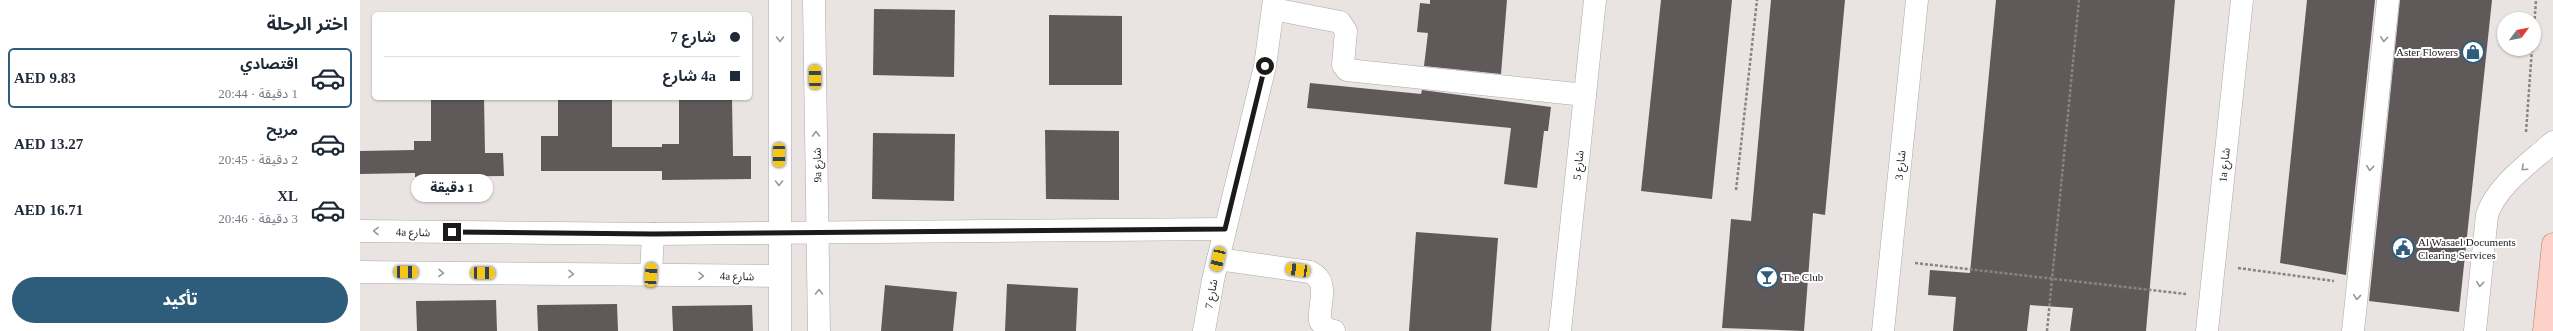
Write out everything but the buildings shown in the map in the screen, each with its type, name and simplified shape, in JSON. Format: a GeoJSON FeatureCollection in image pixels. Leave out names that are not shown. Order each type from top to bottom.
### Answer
{"type":"FeatureCollection","features":[{"type":"Feature","properties":{"kind":"main road"},"geometry":{"type":"LineString","coordinates":[[2544,331],[2553,244]]}},
{"type":"Feature","properties":{"kind":"street"},"geometry":{"type":"LineString","coordinates":[[780,0],[778,276],[780,331]]}},
{"type":"Feature","properties":{"kind":"street","name":"9a شارع"},"geometry":{"type":"LineString","coordinates":[[814,0],[819,331]]}},
{"type":"Feature","properties":{"kind":"street","name":"شارع 5"},"geometry":{"type":"LineString","coordinates":[[1560,331],[1595,0]]}},
{"type":"Feature","properties":{"kind":"street","name":"شارع 3"},"geometry":{"type":"LineString","coordinates":[[1883,331],[1917,0]]}},
{"type":"Feature","properties":{"kind":"street","name":"1a شارع"},"geometry":{"type":"LineString","coordinates":[[2207,331],[2242,0]]}},
{"type":"Feature","properties":{"kind":"street"},"geometry":{"type":"LineString","coordinates":[[2353,331],[2388,0]]}},
{"type":"Feature","properties":{"kind":"street"},"geometry":{"type":"LineString","coordinates":[[1273,5],[1340,22],[1346,31],[1343,65],[1347,70],[1585,94]]}},
{"type":"Feature","properties":{"kind":"street","name":"شارع 7"},"geometry":{"type":"LineString","coordinates":[[1204,331],[1218,259],[1265,66],[1273,5]]}},
{"type":"Feature","properties":{"kind":"street"},"geometry":{"type":"LineString","coordinates":[[2475,331],[2487,215],[2495,197],[2553,142]]}},
{"type":"Feature","properties":{"kind":"street","name":"4a شارع"},"geometry":{"type":"LineString","coordinates":[[360,231],[653,234],[1225,229]]}},
{"type":"Feature","properties":{"kind":"street"},"geometry":{"type":"LineString","coordinates":[[651,275],[653,234]]}},
{"type":"Feature","properties":{"kind":"street"},"geometry":{"type":"LineString","coordinates":[[1218,259],[1310,272],[1316,275],[1322,286],[1320,321],[1326,329],[1334,331]]}},
{"type":"Feature","properties":{"kind":"street","name":"4a شارع"},"geometry":{"type":"LineString","coordinates":[[360,272],[778,276]]}},
{"type":"Feature","properties":{"kind":"path"},"geometry":{"type":"LineString","coordinates":[[1736,190],[1757,0]]}},
{"type":"Feature","properties":{"kind":"path"},"geometry":{"type":"LineString","coordinates":[[2047,331],[2079,0]]}},
{"type":"Feature","properties":{"kind":"path"},"geometry":{"type":"LineString","coordinates":[[2535,12],[2536,0]]}},
{"type":"Feature","properties":{"kind":"path"},"geometry":{"type":"LineString","coordinates":[[2523,169],[2531,56]]}},
{"type":"Feature","properties":{"kind":"path"},"geometry":{"type":"LineString","coordinates":[[1890,260],[2210,297]]}},
{"type":"Feature","properties":{"kind":"path"},"geometry":{"type":"LineString","coordinates":[[2214,264],[2358,284]]}},
{"type":"Feature","properties":{"kind":"place","name":"Aster Flowers"},"geometry":{"type":"Point","coordinates":[2473,52]}},
{"type":"Feature","properties":{"kind":"place","name":"Al Wasael Documents Clearing Services"},"geometry":{"type":"Point","coordinates":[2403,248]}},
{"type":"Feature","properties":{"kind":"place","name":"The Club"},"geometry":{"type":"Point","coordinates":[1767,277]}},
{"type":"Feature","properties":{"kind":"route"},"geometry":{"type":"LineString","coordinates":[[452,232],[653,234],[1225,229],[1265,66]]}}]}
